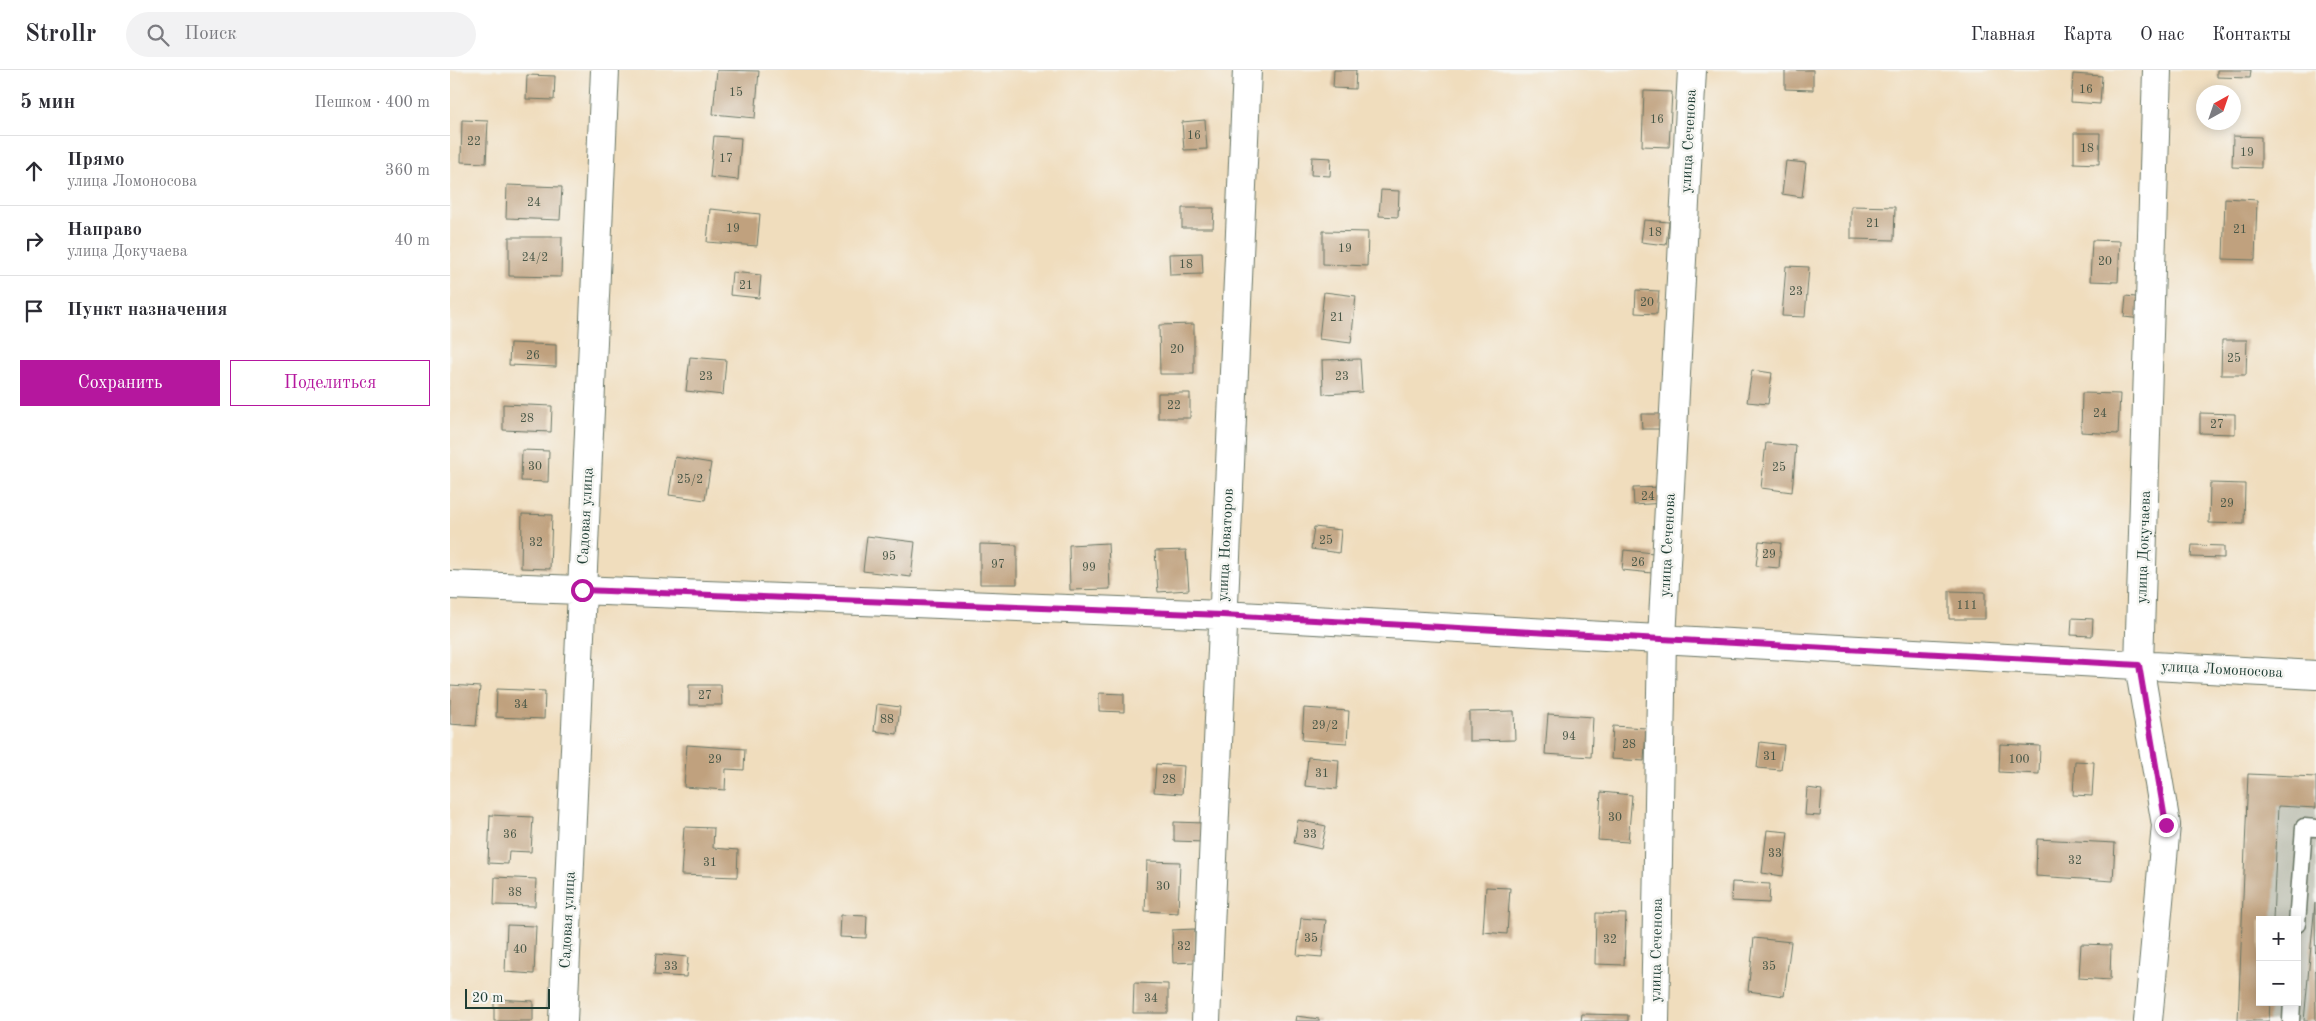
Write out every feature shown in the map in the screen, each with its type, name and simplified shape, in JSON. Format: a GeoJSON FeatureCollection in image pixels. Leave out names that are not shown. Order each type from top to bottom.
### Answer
{"type":"FeatureCollection","features":[{"type":"Feature","properties":{"kind":"street","name":"Садовая улица"},"geometry":{"type":"LineString","coordinates":[[562,1021],[604,70]]}},
{"type":"Feature","properties":{"kind":"street","name":"улица Новаторов"},"geometry":{"type":"LineString","coordinates":[[1206,1021],[1222,615],[1247,70]]}},
{"type":"Feature","properties":{"kind":"street","name":"улица Сеченова"},"geometry":{"type":"LineString","coordinates":[[1655,1021],[1662,639],[1692,70]]}},
{"type":"Feature","properties":{"kind":"street","name":"улица Докучаева"},"geometry":{"type":"LineString","coordinates":[[2148,1021],[2166,825],[2139,665],[2157,70]]}},
{"type":"Feature","properties":{"kind":"street","name":"улица Ломоносова"},"geometry":{"type":"LineString","coordinates":[[450,585],[1222,615],[2316,675]]}},
{"type":"Feature","properties":{"kind":"lane"},"geometry":{"type":"LineString","coordinates":[[2298,916],[2304,827],[2316,828]]}},
{"type":"Feature","properties":{"kind":"lane"},"geometry":{"type":"LineString","coordinates":[[2291,1021],[2292,1006]]}},
{"type":"Feature","properties":{"kind":"shaded area"},"geometry":{"type":"Polygon","coordinates":[[[2248,774],[2316,777],[2316,1021],[2238,1021],[2248,774]]]}},
{"type":"Feature","properties":{"kind":"building"},"geometry":{"type":"Polygon","coordinates":[[[717,70],[759,71],[755,118],[713,114],[717,70]]]}},
{"type":"Feature","properties":{"kind":"building"},"geometry":{"type":"Polygon","coordinates":[[[1334,70],[1356,70],[1355,89],[1333,88],[1334,70]]]}},
{"type":"Feature","properties":{"kind":"building"},"geometry":{"type":"Polygon","coordinates":[[[1785,70],[1813,70],[1813,90],[1785,89],[1785,70]]]}},
{"type":"Feature","properties":{"kind":"building"},"geometry":{"type":"Polygon","coordinates":[[[2217,70],[2251,70],[2250,78],[2217,77],[2217,70]]]}},
{"type":"Feature","properties":{"kind":"building"},"geometry":{"type":"Polygon","coordinates":[[[2073,74],[2102,76],[2100,104],[2071,102],[2073,74]]]}},
{"type":"Feature","properties":{"kind":"building"},"geometry":{"type":"Polygon","coordinates":[[[527,75],[555,76],[554,100],[526,99],[527,75]]]}},
{"type":"Feature","properties":{"kind":"building"},"geometry":{"type":"Polygon","coordinates":[[[1644,91],[1672,92],[1669,147],[1642,146],[1644,91]]]}},
{"type":"Feature","properties":{"kind":"building"},"geometry":{"type":"Polygon","coordinates":[[[462,120],[488,121],[486,163],[461,162],[462,120]]]}},
{"type":"Feature","properties":{"kind":"building"},"geometry":{"type":"Polygon","coordinates":[[[1205,120],[1207,149],[1184,150],[1182,122],[1205,120]]]}},
{"type":"Feature","properties":{"kind":"building"},"geometry":{"type":"Polygon","coordinates":[[[2074,133],[2100,133],[2099,164],[2074,163],[2074,133]]]}},
{"type":"Feature","properties":{"kind":"building"},"geometry":{"type":"Polygon","coordinates":[[[714,136],[741,138],[738,180],[710,177],[714,136]]]}},
{"type":"Feature","properties":{"kind":"building"},"geometry":{"type":"Polygon","coordinates":[[[2233,136],[2261,137],[2261,168],[2232,167],[2233,136]]]}},
{"type":"Feature","properties":{"kind":"building"},"geometry":{"type":"Polygon","coordinates":[[[1312,157],[1331,158],[1330,176],[1311,175],[1312,157]]]}},
{"type":"Feature","properties":{"kind":"building"},"geometry":{"type":"Polygon","coordinates":[[[1786,161],[1806,163],[1802,197],[1782,194],[1786,161]]]}},
{"type":"Feature","properties":{"kind":"building"},"geometry":{"type":"Polygon","coordinates":[[[507,185],[562,187],[560,220],[506,218],[507,185]]]}},
{"type":"Feature","properties":{"kind":"building"},"geometry":{"type":"Polygon","coordinates":[[[1381,190],[1399,191],[1398,217],[1379,216],[1381,190]]]}},
{"type":"Feature","properties":{"kind":"building"},"geometry":{"type":"Polygon","coordinates":[[[2225,198],[2257,200],[2255,260],[2223,259],[2225,198]]]}},
{"type":"Feature","properties":{"kind":"building"},"geometry":{"type":"Polygon","coordinates":[[[1851,206],[1895,207],[1894,240],[1851,239],[1851,206]]]}},
{"type":"Feature","properties":{"kind":"building"},"geometry":{"type":"Polygon","coordinates":[[[1182,208],[1214,208],[1213,228],[1182,228],[1182,208]]]}},
{"type":"Feature","properties":{"kind":"building"},"geometry":{"type":"Polygon","coordinates":[[[710,209],[760,214],[757,246],[707,242],[710,209]]]}},
{"type":"Feature","properties":{"kind":"building"},"geometry":{"type":"Polygon","coordinates":[[[1644,220],[1669,222],[1666,245],[1641,242],[1644,220]]]}},
{"type":"Feature","properties":{"kind":"building"},"geometry":{"type":"Polygon","coordinates":[[[1323,231],[1368,232],[1367,266],[1323,264],[1323,231]]]}},
{"type":"Feature","properties":{"kind":"building"},"geometry":{"type":"Polygon","coordinates":[[[509,237],[562,237],[561,277],[509,276],[509,237]]]}},
{"type":"Feature","properties":{"kind":"building"},"geometry":{"type":"Polygon","coordinates":[[[2092,240],[2120,241],[2118,282],[2090,281],[2092,240]]]}},
{"type":"Feature","properties":{"kind":"building"},"geometry":{"type":"Polygon","coordinates":[[[1202,253],[1203,274],[1170,275],[1169,254],[1202,253]]]}},
{"type":"Feature","properties":{"kind":"building"},"geometry":{"type":"Polygon","coordinates":[[[1786,266],[1809,267],[1805,317],[1782,316],[1786,266]]]}},
{"type":"Feature","properties":{"kind":"building"},"geometry":{"type":"Polygon","coordinates":[[[732,272],[761,275],[759,298],[730,295],[732,272]]]}},
{"type":"Feature","properties":{"kind":"building"},"geometry":{"type":"Polygon","coordinates":[[[1636,290],[1659,291],[1657,314],[1635,313],[1636,290]]]}},
{"type":"Feature","properties":{"kind":"building"},"geometry":{"type":"Polygon","coordinates":[[[1324,292],[1356,296],[1351,343],[1319,339],[1324,292]]]}},
{"type":"Feature","properties":{"kind":"building"},"geometry":{"type":"Polygon","coordinates":[[[2126,296],[2144,298],[2142,319],[2124,317],[2126,296]]]}},
{"type":"Feature","properties":{"kind":"building"},"geometry":{"type":"Polygon","coordinates":[[[1194,324],[1194,374],[1160,374],[1159,325],[1194,324]]]}},
{"type":"Feature","properties":{"kind":"building"},"geometry":{"type":"Polygon","coordinates":[[[2222,340],[2247,340],[2246,375],[2221,375],[2222,340]]]}},
{"type":"Feature","properties":{"kind":"building"},"geometry":{"type":"Polygon","coordinates":[[[510,343],[556,345],[556,367],[509,365],[510,343]]]}},
{"type":"Feature","properties":{"kind":"building"},"geometry":{"type":"Polygon","coordinates":[[[690,357],[726,360],[723,395],[686,391],[690,357]]]}},
{"type":"Feature","properties":{"kind":"building"},"geometry":{"type":"Polygon","coordinates":[[[1360,359],[1362,392],[1323,394],[1322,360],[1360,359]]]}},
{"type":"Feature","properties":{"kind":"building"},"geometry":{"type":"Polygon","coordinates":[[[1752,370],[1772,373],[1768,404],[1747,402],[1752,370]]]}},
{"type":"Feature","properties":{"kind":"building"},"geometry":{"type":"Polygon","coordinates":[[[1158,393],[1190,393],[1190,418],[1158,418],[1158,393]]]}},
{"type":"Feature","properties":{"kind":"building"},"geometry":{"type":"Polygon","coordinates":[[[2082,393],[2120,394],[2118,434],[2081,432],[2082,393]]]}},
{"type":"Feature","properties":{"kind":"building"},"geometry":{"type":"Polygon","coordinates":[[[503,404],[552,406],[551,432],[503,430],[503,404]]]}},
{"type":"Feature","properties":{"kind":"building"},"geometry":{"type":"Polygon","coordinates":[[[2200,413],[2235,414],[2235,434],[2200,433],[2200,413]]]}},
{"type":"Feature","properties":{"kind":"building"},"geometry":{"type":"Polygon","coordinates":[[[1641,414],[1670,414],[1670,429],[1642,429],[1641,414]]]}},
{"type":"Feature","properties":{"kind":"building"},"geometry":{"type":"Polygon","coordinates":[[[1766,443],[1796,446],[1792,492],[1761,488],[1766,443]]]}},
{"type":"Feature","properties":{"kind":"building"},"geometry":{"type":"Polygon","coordinates":[[[522,450],[549,451],[548,482],[521,481],[522,450]]]}},
{"type":"Feature","properties":{"kind":"building"},"geometry":{"type":"Polygon","coordinates":[[[675,457],[711,463],[705,500],[669,495],[675,457]]]}},
{"type":"Feature","properties":{"kind":"building"},"geometry":{"type":"Polygon","coordinates":[[[2210,483],[2245,484],[2244,524],[2209,523],[2210,483]]]}},
{"type":"Feature","properties":{"kind":"building"},"geometry":{"type":"Polygon","coordinates":[[[1663,487],[1664,503],[1634,505],[1633,488],[1663,487]]]}},
{"type":"Feature","properties":{"kind":"building"},"geometry":{"type":"Polygon","coordinates":[[[522,514],[552,515],[550,569],[521,568],[522,514]]]}},
{"type":"Feature","properties":{"kind":"building"},"geometry":{"type":"Polygon","coordinates":[[[1314,527],[1341,530],[1339,553],[1311,549],[1314,527]]]}},
{"type":"Feature","properties":{"kind":"building"},"geometry":{"type":"Polygon","coordinates":[[[867,536],[915,542],[911,577],[863,571],[867,536]]]}},
{"type":"Feature","properties":{"kind":"building"},"geometry":{"type":"Polygon","coordinates":[[[1759,541],[1781,543],[1779,568],[1756,566],[1759,541]]]}},
{"type":"Feature","properties":{"kind":"building"},"geometry":{"type":"Polygon","coordinates":[[[1108,543],[1110,589],[1070,590],[1069,545],[1108,543]]]}},
{"type":"Feature","properties":{"kind":"building"},"geometry":{"type":"Polygon","coordinates":[[[980,544],[1017,545],[1017,584],[980,584],[980,544]]]}},
{"type":"Feature","properties":{"kind":"building"},"geometry":{"type":"Polygon","coordinates":[[[2192,545],[2224,546],[2224,558],[2191,557],[2192,545]]]}},
{"type":"Feature","properties":{"kind":"building"},"geometry":{"type":"Polygon","coordinates":[[[1186,550],[1189,590],[1158,592],[1155,551],[1186,550]]]}},
{"type":"Feature","properties":{"kind":"building"},"geometry":{"type":"Polygon","coordinates":[[[1624,550],[1654,553],[1652,573],[1622,570],[1624,550]]]}},
{"type":"Feature","properties":{"kind":"building"},"geometry":{"type":"Polygon","coordinates":[[[1949,591],[1985,592],[1985,619],[1949,619],[1949,591]]]}},
{"type":"Feature","properties":{"kind":"building"},"geometry":{"type":"Polygon","coordinates":[[[2072,618],[2093,619],[2092,636],[2071,635],[2072,618]]]}},
{"type":"Feature","properties":{"kind":"building"},"geometry":{"type":"Polygon","coordinates":[[[450,685],[480,687],[476,726],[450,724],[450,685]]]}},
{"type":"Feature","properties":{"kind":"building"},"geometry":{"type":"Polygon","coordinates":[[[689,685],[721,685],[722,705],[689,705],[689,685]]]}},
{"type":"Feature","properties":{"kind":"building"},"geometry":{"type":"Polygon","coordinates":[[[497,689],[545,691],[544,719],[496,717],[497,689]]]}},
{"type":"Feature","properties":{"kind":"building"},"geometry":{"type":"Polygon","coordinates":[[[1099,693],[1124,694],[1124,712],[1099,711],[1099,693]]]}},
{"type":"Feature","properties":{"kind":"building"},"geometry":{"type":"Polygon","coordinates":[[[877,704],[900,707],[897,734],[874,731],[877,704]]]}},
{"type":"Feature","properties":{"kind":"building"},"geometry":{"type":"Polygon","coordinates":[[[1304,708],[1349,711],[1347,743],[1302,740],[1304,708]]]}},
{"type":"Feature","properties":{"kind":"building"},"geometry":{"type":"Polygon","coordinates":[[[1514,711],[1515,740],[1469,741],[1469,712],[1514,711]]]}},
{"type":"Feature","properties":{"kind":"building"},"geometry":{"type":"Polygon","coordinates":[[[1548,714],[1593,717],[1591,757],[1545,754],[1548,714]]]}},
{"type":"Feature","properties":{"kind":"building"},"geometry":{"type":"Polygon","coordinates":[[[1613,726],[1646,728],[1644,761],[1611,759],[1613,726]]]}},
{"type":"Feature","properties":{"kind":"building"},"geometry":{"type":"Polygon","coordinates":[[[1760,742],[1784,745],[1781,770],[1757,768],[1760,742]]]}},
{"type":"Feature","properties":{"kind":"building"},"geometry":{"type":"Polygon","coordinates":[[[2000,744],[2040,746],[2039,774],[1999,772],[2000,744]]]}},
{"type":"Feature","properties":{"kind":"building"},"geometry":{"type":"Polygon","coordinates":[[[687,745],[745,749],[744,770],[726,769],[725,790],[684,787],[687,745]]]}},
{"type":"Feature","properties":{"kind":"building"},"geometry":{"type":"Polygon","coordinates":[[[1308,757],[1339,760],[1337,789],[1305,786],[1308,757]]]}},
{"type":"Feature","properties":{"kind":"building"},"geometry":{"type":"Polygon","coordinates":[[[2075,761],[2094,762],[2092,796],[2073,795],[2075,761]]]}},
{"type":"Feature","properties":{"kind":"building"},"geometry":{"type":"Polygon","coordinates":[[[1156,764],[1184,766],[1182,794],[1154,792],[1156,764]]]}},
{"type":"Feature","properties":{"kind":"building"},"geometry":{"type":"Polygon","coordinates":[[[2248,774],[2316,777],[2316,808],[2278,806],[2273,916],[2256,916],[2256,1006],[2270,1006],[2269,1021],[2238,1021],[2248,774]]]}},
{"type":"Feature","properties":{"kind":"building"},"geometry":{"type":"Polygon","coordinates":[[[1807,788],[1822,790],[1820,816],[1805,815],[1807,788]]]}},
{"type":"Feature","properties":{"kind":"building"},"geometry":{"type":"Polygon","coordinates":[[[1601,792],[1632,795],[1628,842],[1598,840],[1601,792]]]}},
{"type":"Feature","properties":{"kind":"building"},"geometry":{"type":"Polygon","coordinates":[[[490,815],[533,817],[531,852],[509,851],[508,864],[488,863],[490,815]]]}},
{"type":"Feature","properties":{"kind":"building"},"geometry":{"type":"Polygon","coordinates":[[[1298,820],[1326,826],[1321,849],[1294,843],[1298,820]]]}},
{"type":"Feature","properties":{"kind":"building"},"geometry":{"type":"Polygon","coordinates":[[[1174,822],[1204,823],[1204,842],[1174,841],[1174,822]]]}},
{"type":"Feature","properties":{"kind":"building"},"geometry":{"type":"Polygon","coordinates":[[[684,827],[714,828],[713,848],[738,850],[737,877],[681,875],[684,827]]]}},
{"type":"Feature","properties":{"kind":"building"},"geometry":{"type":"Polygon","coordinates":[[[1767,830],[1788,832],[1783,876],[1762,873],[1767,830]]]}},
{"type":"Feature","properties":{"kind":"building"},"geometry":{"type":"Polygon","coordinates":[[[2037,839],[2115,843],[2113,881],[2036,876],[2037,839]]]}},
{"type":"Feature","properties":{"kind":"building"},"geometry":{"type":"Polygon","coordinates":[[[1147,861],[1180,862],[1178,913],[1145,911],[1147,861]]]}},
{"type":"Feature","properties":{"kind":"building"},"geometry":{"type":"Polygon","coordinates":[[[495,877],[536,879],[535,906],[494,905],[495,877]]]}},
{"type":"Feature","properties":{"kind":"building"},"geometry":{"type":"Polygon","coordinates":[[[1732,882],[1770,884],[1769,903],[1731,901],[1732,882]]]}},
{"type":"Feature","properties":{"kind":"building"},"geometry":{"type":"Polygon","coordinates":[[[1486,887],[1510,888],[1507,934],[1483,932],[1486,887]]]}},
{"type":"Feature","properties":{"kind":"building"},"geometry":{"type":"Polygon","coordinates":[[[2315,903],[2316,1021],[2304,1021],[2315,903]]]}},
{"type":"Feature","properties":{"kind":"building"},"geometry":{"type":"Polygon","coordinates":[[[1596,913],[1626,914],[1624,965],[1595,964],[1596,913]]]}},
{"type":"Feature","properties":{"kind":"building"},"geometry":{"type":"Polygon","coordinates":[[[841,915],[867,916],[866,938],[840,937],[841,915]]]}},
{"type":"Feature","properties":{"kind":"building"},"geometry":{"type":"Polygon","coordinates":[[[1301,918],[1326,920],[1322,957],[1297,955],[1301,918]]]}},
{"type":"Feature","properties":{"kind":"building"},"geometry":{"type":"Polygon","coordinates":[[[507,925],[536,926],[534,974],[505,972],[507,925]]]}},
{"type":"Feature","properties":{"kind":"building"},"geometry":{"type":"Polygon","coordinates":[[[1195,929],[1195,962],[1173,963],[1172,930],[1195,929]]]}},
{"type":"Feature","properties":{"kind":"building"},"geometry":{"type":"Polygon","coordinates":[[[1754,938],[1791,942],[1784,996],[1748,991],[1754,938]]]}},
{"type":"Feature","properties":{"kind":"building"},"geometry":{"type":"Polygon","coordinates":[[[2081,944],[2111,945],[2110,980],[2079,978],[2081,944]]]}},
{"type":"Feature","properties":{"kind":"building"},"geometry":{"type":"Polygon","coordinates":[[[656,954],[688,957],[686,977],[654,975],[656,954]]]}},
{"type":"Feature","properties":{"kind":"building"},"geometry":{"type":"Polygon","coordinates":[[[1134,983],[1168,984],[1168,1013],[1133,1013],[1134,983]]]}},
{"type":"Feature","properties":{"kind":"building"},"geometry":{"type":"Polygon","coordinates":[[[494,999],[533,1001],[533,1021],[494,1021],[494,999]]]}},
{"type":"Feature","properties":{"kind":"building"},"geometry":{"type":"Polygon","coordinates":[[[1582,1014],[1628,1015],[1628,1021],[1581,1021],[1582,1014]]]}},
{"type":"Feature","properties":{"kind":"building"},"geometry":{"type":"Polygon","coordinates":[[[1296,1016],[1319,1019],[1319,1021],[1295,1021],[1296,1016]]]}},
{"type":"Feature","properties":{"kind":"route"},"geometry":{"type":"LineString","coordinates":[[582,590],[1222,615],[2139,665],[2166,825]]}}]}
